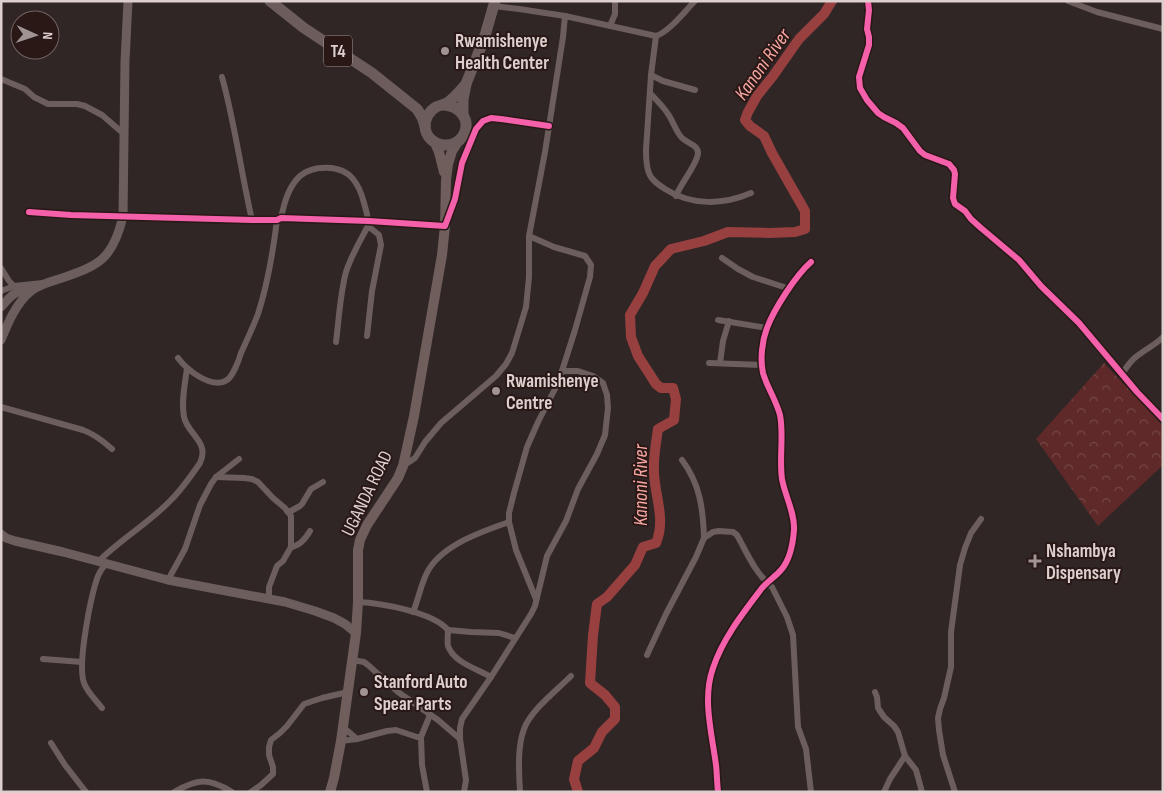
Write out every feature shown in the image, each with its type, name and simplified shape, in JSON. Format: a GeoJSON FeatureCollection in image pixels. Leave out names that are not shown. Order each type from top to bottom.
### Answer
{"type":"FeatureCollection","features":[{"type":"Feature","properties":{"kind":"highway","name":"T4"},"geometry":{"type":"LineString","coordinates":[[270,1],[304,28],[372,73],[417,109],[430,139],[435,143]]}},
{"type":"Feature","properties":{"kind":"highway"},"geometry":{"type":"LineString","coordinates":[[435,143],[448,146],[454,144],[464,135],[466,121],[463,114],[463,100],[466,84],[484,39],[494,4]]}},
{"type":"Feature","properties":{"kind":"highway"},"geometry":{"type":"LineString","coordinates":[[425,126],[426,118],[430,111],[455,97],[466,84]]}},
{"type":"Feature","properties":{"kind":"highway","name":"T4"},"geometry":{"type":"LineString","coordinates":[[407,101],[452,106],[463,114]]}},
{"type":"Feature","properties":{"kind":"main road","name":"UGANDA ROAD"},"geometry":{"type":"LineString","coordinates":[[330,792],[341,741],[356,633],[358,602],[357,562],[360,540],[367,525],[398,478],[403,466],[416,406],[442,255],[446,180],[450,157],[459,140]]}},
{"type":"Feature","properties":{"kind":"main road","name":"UGANDA ROAD"},"geometry":{"type":"LineString","coordinates":[[435,143],[446,180]]}},
{"type":"Feature","properties":{"kind":"street"},"geometry":{"type":"LineString","coordinates":[[1,340],[11,317],[31,291],[49,282],[86,270],[98,263],[110,250],[120,229],[123,216],[125,61],[128,1]]}},
{"type":"Feature","properties":{"kind":"street"},"geometry":{"type":"LineString","coordinates":[[610,26],[615,14],[616,1]]}},
{"type":"Feature","properties":{"kind":"street"},"geometry":{"type":"LineString","coordinates":[[494,4],[565,16],[656,36],[669,28],[695,1]]}},
{"type":"Feature","properties":{"kind":"street"},"geometry":{"type":"LineString","coordinates":[[868,1],[867,29],[869,45],[859,77],[860,88],[867,100],[878,113],[903,128],[925,155],[949,164],[955,174],[955,204],[1019,260],[1163,419]]}},
{"type":"Feature","properties":{"kind":"street"},"geometry":{"type":"LineString","coordinates":[[1068,1],[1097,12],[1163,29]]}},
{"type":"Feature","properties":{"kind":"street"},"geometry":{"type":"LineString","coordinates":[[403,466],[415,458],[424,442],[440,424],[491,381],[506,364],[512,353],[526,307],[529,277],[529,236],[542,169],[565,16]]}},
{"type":"Feature","properties":{"kind":"street"},"geometry":{"type":"LineString","coordinates":[[656,36],[651,75],[646,150],[649,175],[676,196],[702,202],[736,199],[751,193]]}},
{"type":"Feature","properties":{"kind":"street"},"geometry":{"type":"LineString","coordinates":[[651,75],[663,81],[695,90]]}},
{"type":"Feature","properties":{"kind":"street"},"geometry":{"type":"LineString","coordinates":[[222,77],[252,220]]}},
{"type":"Feature","properties":{"kind":"street"},"geometry":{"type":"LineString","coordinates":[[1,79],[25,90],[48,104],[77,104],[85,106],[102,115],[124,134]]}},
{"type":"Feature","properties":{"kind":"street"},"geometry":{"type":"LineString","coordinates":[[650,93],[668,114],[681,137],[695,146],[698,151],[694,163],[676,196]]}},
{"type":"Feature","properties":{"kind":"street"},"geometry":{"type":"LineString","coordinates":[[29,212],[71,215],[252,220],[279,219],[445,226],[455,199],[462,163],[476,129],[483,121],[491,118],[549,126]]}},
{"type":"Feature","properties":{"kind":"street"},"geometry":{"type":"LineString","coordinates":[[178,358],[187,368],[204,380],[226,381],[230,377],[258,314],[270,270],[279,219],[286,199],[300,177],[309,171],[319,168],[347,172],[354,180],[361,194],[368,223],[379,235],[381,245],[372,291],[367,336]]}},
{"type":"Feature","properties":{"kind":"street"},"geometry":{"type":"LineString","coordinates":[[336,342],[342,289],[346,272],[368,223]]}},
{"type":"Feature","properties":{"kind":"street"},"geometry":{"type":"LineString","coordinates":[[529,236],[554,247],[585,256],[591,265],[590,277],[562,371],[527,447],[509,513],[509,522],[516,550],[536,600]]}},
{"type":"Feature","properties":{"kind":"street"},"geometry":{"type":"LineString","coordinates":[[722,258],[753,277],[790,289]]}},
{"type":"Feature","properties":{"kind":"street"},"geometry":{"type":"LineString","coordinates":[[718,792],[708,712],[709,681],[731,630],[766,583],[784,565],[789,556],[794,530],[793,517],[782,479],[780,416],[777,404],[763,373],[764,340],[767,328],[790,289],[803,269],[811,262]]}},
{"type":"Feature","properties":{"kind":"street"},"geometry":{"type":"LineString","coordinates":[[1,268],[14,286]]}},
{"type":"Feature","properties":{"kind":"street"},"geometry":{"type":"LineString","coordinates":[[1,291],[14,286],[49,282]]}},
{"type":"Feature","properties":{"kind":"street"},"geometry":{"type":"LineString","coordinates":[[1,307],[16,292],[22,290],[31,291]]}},
{"type":"Feature","properties":{"kind":"street"},"geometry":{"type":"LineString","coordinates":[[718,320],[767,328]]}},
{"type":"Feature","properties":{"kind":"street"},"geometry":{"type":"LineString","coordinates":[[720,363],[723,341],[729,321]]}},
{"type":"Feature","properties":{"kind":"street"},"geometry":{"type":"LineString","coordinates":[[1122,374],[1130,362],[1163,337]]}},
{"type":"Feature","properties":{"kind":"street"},"geometry":{"type":"LineString","coordinates":[[709,363],[762,365]]}},
{"type":"Feature","properties":{"kind":"street"},"geometry":{"type":"LineString","coordinates":[[102,708],[84,683],[82,662],[89,615],[103,562],[108,553],[169,503],[200,463],[203,456],[202,447],[186,424],[184,417],[184,390],[187,368]]}},
{"type":"Feature","properties":{"kind":"street"},"geometry":{"type":"LineString","coordinates":[[464,792],[466,780],[460,739],[462,719],[528,621],[536,600],[547,556],[566,521],[578,488],[605,435],[608,408],[607,395],[603,383],[593,376],[578,371],[562,371]]}},
{"type":"Feature","properties":{"kind":"street"},"geometry":{"type":"LineString","coordinates":[[1,407],[83,430],[93,434],[112,449]]}},
{"type":"Feature","properties":{"kind":"street"},"geometry":{"type":"LineString","coordinates":[[168,580],[185,549],[200,505],[210,484],[239,459]]}},
{"type":"Feature","properties":{"kind":"street"},"geometry":{"type":"LineString","coordinates":[[646,656],[696,558],[704,538],[699,492],[694,478],[682,460]]}},
{"type":"Feature","properties":{"kind":"street"},"geometry":{"type":"LineString","coordinates":[[216,477],[252,479],[258,482],[290,516],[291,548],[283,561],[277,566],[269,587],[269,599]]}},
{"type":"Feature","properties":{"kind":"street"},"geometry":{"type":"LineString","coordinates":[[287,511],[289,512],[300,506],[311,489],[323,482]]}},
{"type":"Feature","properties":{"kind":"street"},"geometry":{"type":"LineString","coordinates":[[955,792],[943,754],[938,718],[951,667],[950,632],[960,565],[971,533],[981,518]]}},
{"type":"Feature","properties":{"kind":"street"},"geometry":{"type":"LineString","coordinates":[[413,612],[424,579],[437,560],[464,540],[509,522]]}},
{"type":"Feature","properties":{"kind":"street"},"geometry":{"type":"LineString","coordinates":[[291,548],[299,544],[310,531]]}},
{"type":"Feature","properties":{"kind":"street"},"geometry":{"type":"LineString","coordinates":[[704,538],[713,532],[728,531],[737,535],[752,565],[766,583],[772,587],[784,611],[793,635],[798,727],[806,749],[811,792]]}},
{"type":"Feature","properties":{"kind":"street"},"geometry":{"type":"LineString","coordinates":[[3,539],[103,562],[168,580],[285,602],[324,614],[345,624],[356,633]]}},
{"type":"Feature","properties":{"kind":"street"},"geometry":{"type":"LineString","coordinates":[[358,602],[384,605],[413,612],[440,622],[448,630],[500,633],[515,638]]}},
{"type":"Feature","properties":{"kind":"street"},"geometry":{"type":"LineString","coordinates":[[448,630],[448,644],[455,656],[491,677]]}},
{"type":"Feature","properties":{"kind":"street"},"geometry":{"type":"LineString","coordinates":[[43,659],[82,662]]}},
{"type":"Feature","properties":{"kind":"street"},"geometry":{"type":"LineString","coordinates":[[352,660],[364,662],[398,692],[446,726],[460,739]]}},
{"type":"Feature","properties":{"kind":"street"},"geometry":{"type":"LineString","coordinates":[[520,792],[520,757],[524,728],[541,704],[571,676]]}},
{"type":"Feature","properties":{"kind":"street"},"geometry":{"type":"LineString","coordinates":[[251,792],[273,774],[273,767],[268,755],[271,740],[280,734],[304,704],[348,692]]}},
{"type":"Feature","properties":{"kind":"street"},"geometry":{"type":"LineString","coordinates":[[875,692],[878,708],[894,726],[905,756],[916,770],[922,792]]}},
{"type":"Feature","properties":{"kind":"street"},"geometry":{"type":"LineString","coordinates":[[427,792],[422,765],[421,737],[430,715]]}},
{"type":"Feature","properties":{"kind":"street"},"geometry":{"type":"LineString","coordinates":[[343,727],[357,739]]}},
{"type":"Feature","properties":{"kind":"street"},"geometry":{"type":"LineString","coordinates":[[341,741],[396,730],[421,737]]}},
{"type":"Feature","properties":{"kind":"street"},"geometry":{"type":"LineString","coordinates":[[51,743],[86,792]]}},
{"type":"Feature","properties":{"kind":"street"},"geometry":{"type":"LineString","coordinates":[[884,792],[905,756]]}},
{"type":"Feature","properties":{"kind":"street"},"geometry":{"type":"LineString","coordinates":[[174,792],[196,782],[205,781],[219,785],[232,792]]}},
{"type":"Feature","properties":{"kind":"green space"},"geometry":{"type":"Polygon","coordinates":[[[1104,363],[1163,426],[1163,465],[1098,526],[1036,439],[1104,363]]]}},
{"type":"Feature","properties":{"kind":"waterway","name":"Kanoni River"},"geometry":{"type":"LineString","coordinates":[[578,792],[574,779],[578,761],[594,748],[602,732],[615,719],[615,707],[605,695],[590,683],[597,604],[607,597],[635,565],[643,547],[656,543],[660,525],[654,473],[658,429],[674,420],[676,399],[673,388],[661,388],[656,384],[638,356],[631,337],[630,315],[643,293],[655,266],[671,249],[704,241],[728,232],[770,233],[795,232],[805,229],[805,211],[764,136],[745,120],[757,96],[799,39],[824,14],[832,1]]}},
{"type":"Feature","properties":{"kind":"cycle path"},"geometry":{"type":"LineString","coordinates":[[868,1],[867,29],[869,45],[859,77],[860,88],[867,100],[878,113],[903,128],[925,155],[949,164],[955,174],[953,198],[955,204],[1019,260],[1041,286],[1079,323],[1137,392],[1163,419]]}},
{"type":"Feature","properties":{"kind":"cycle path"},"geometry":{"type":"LineString","coordinates":[[29,212],[252,220],[277,220],[281,218],[445,226],[455,199],[462,163],[476,129],[483,121],[491,118],[549,126]]}},
{"type":"Feature","properties":{"kind":"cycle path"},"geometry":{"type":"LineString","coordinates":[[718,792],[708,704],[708,692],[713,668],[722,646],[741,616],[762,588],[784,566],[794,535],[793,517],[782,479],[782,430],[780,415],[763,373],[763,344],[770,320],[780,302],[792,284],[811,262]]}},
{"type":"Feature","properties":{"kind":"place","name":"Rwamishenye Health Center"},"geometry":{"type":"Point","coordinates":[445,51]}},
{"type":"Feature","properties":{"kind":"place","name":"Rwamishenye Centre"},"geometry":{"type":"Point","coordinates":[496,391]}},
{"type":"Feature","properties":{"kind":"place","name":"Nshambya Dispensary"},"geometry":{"type":"Point","coordinates":[1035,561]}},
{"type":"Feature","properties":{"kind":"place","name":"Stanford Auto Spear Parts"},"geometry":{"type":"Point","coordinates":[364,692]}}]}
